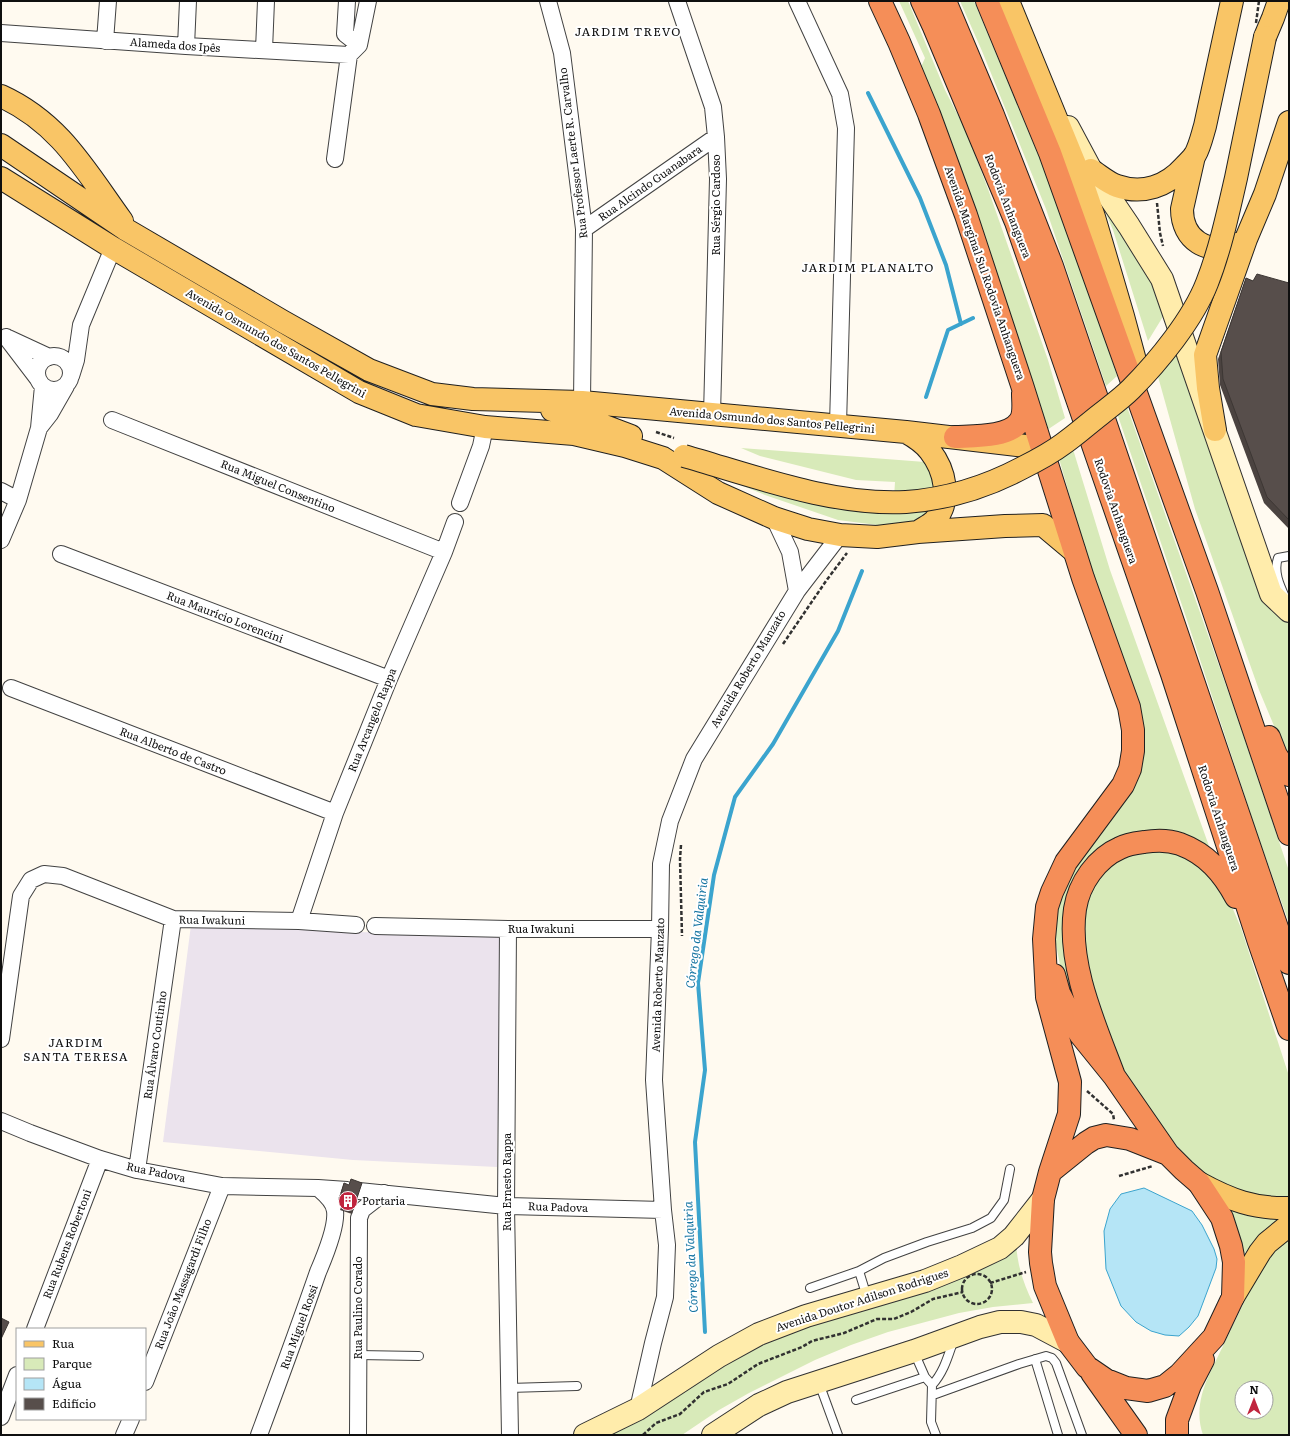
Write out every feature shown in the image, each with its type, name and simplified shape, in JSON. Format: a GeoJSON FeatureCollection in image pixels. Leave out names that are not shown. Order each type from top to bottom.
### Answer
{"type":"FeatureCollection","features":[{"type":"Feature","properties":{"kind":"highway","name":"Avenida Marginal Sul Rodovia Anhanguera"},"geometry":{"type":"LineString","coordinates":[[880,1],[932,121],[966,215],[1022,385],[1074,551],[1129,707],[1133,730],[1133,751],[1130,769],[1123,785],[1066,862],[1047,907],[1044,939]]}},
{"type":"Feature","properties":{"kind":"highway","name":"Rodovia Anhanguera"},"geometry":{"type":"LineString","coordinates":[[922,1],[1016,222],[1172,674],[1259,942],[1289,1028]]}},
{"type":"Feature","properties":{"kind":"highway","name":"Rodovia Anhanguera"},"geometry":{"type":"LineString","coordinates":[[945,1],[993,115],[1052,266],[1289,963]]}},
{"type":"Feature","properties":{"kind":"highway"},"geometry":{"type":"LineString","coordinates":[[987,1],[1050,153],[1207,591],[1289,834]]}},
{"type":"Feature","properties":{"kind":"highway"},"geometry":{"type":"LineString","coordinates":[[955,437],[999,433],[1012,429],[1020,421],[1023,408],[1022,385]]}},
{"type":"Feature","properties":{"kind":"highway"},"geometry":{"type":"LineString","coordinates":[[1207,591],[1276,755],[1289,775]]}},
{"type":"Feature","properties":{"kind":"highway"},"geometry":{"type":"LineString","coordinates":[[1114,1076],[1082,985],[1074,934],[1075,908],[1078,895],[1084,882],[1094,868],[1107,855],[1121,847],[1152,840],[1179,844],[1192,849],[1217,869],[1227,880],[1259,942]]}},
{"type":"Feature","properties":{"kind":"highway"},"geometry":{"type":"LineString","coordinates":[[1044,939],[1059,993],[1080,1034],[1114,1076],[1168,1154],[1199,1183],[1222,1218],[1231,1246],[1234,1262],[1233,1297],[1190,1385],[1177,1420],[1177,1435]]}},
{"type":"Feature","properties":{"kind":"highway"},"geometry":{"type":"LineString","coordinates":[[1044,939],[1047,997],[1070,1082],[1069,1114],[1050,1172],[1043,1199],[1040,1252],[1045,1286],[1068,1342],[1136,1435]]}},
{"type":"Feature","properties":{"kind":"highway"},"geometry":{"type":"LineString","coordinates":[[1050,1172],[1094,1138],[1106,1135],[1130,1139],[1168,1154]]}},
{"type":"Feature","properties":{"kind":"highway"},"geometry":{"type":"LineString","coordinates":[[1087,1367],[1106,1380],[1126,1388],[1148,1391],[1165,1386],[1180,1374],[1214,1337]]}},
{"type":"Feature","properties":{"kind":"highway"},"geometry":{"type":"LineString","coordinates":[[1190,1385],[1188,1407],[1192,1435]]}},
{"type":"Feature","properties":{"kind":"main road"},"geometry":{"type":"LineString","coordinates":[[1009,1],[1081,179],[1094,217],[1123,316],[1165,476]]}},
{"type":"Feature","properties":{"kind":"main road"},"geometry":{"type":"LineString","coordinates":[[1091,170],[1117,186],[1131,189],[1148,188],[1164,184],[1176,176],[1194,156],[1200,145],[1205,126],[1232,1]]}},
{"type":"Feature","properties":{"kind":"main road"},"geometry":{"type":"LineString","coordinates":[[679,447],[789,486],[838,497],[878,502],[905,502],[931,499],[964,492],[991,483],[1036,461],[1063,444],[1130,390],[1152,367],[1186,322],[1206,286],[1230,205],[1252,107],[1265,1]]}},
{"type":"Feature","properties":{"kind":"main road"},"geometry":{"type":"LineString","coordinates":[[1261,30],[1274,18],[1279,1]]}},
{"type":"Feature","properties":{"kind":"main road"},"geometry":{"type":"LineString","coordinates":[[1,96],[38,118],[64,141],[77,157],[122,222],[125,229],[113,248]]}},
{"type":"Feature","properties":{"kind":"main road"},"geometry":{"type":"LineString","coordinates":[[1215,430],[1208,388],[1205,355],[1246,239],[1265,194],[1289,122]]}},
{"type":"Feature","properties":{"kind":"main road","name":"Avenida Osmundo dos Santos Pellegrini"},"geometry":{"type":"LineString","coordinates":[[1,145],[125,229],[282,322],[369,370],[432,394],[473,399],[582,402],[712,415],[838,425],[1042,448]]}},
{"type":"Feature","properties":{"kind":"main road"},"geometry":{"type":"LineString","coordinates":[[1194,156],[1182,209],[1182,217],[1187,231],[1197,242],[1211,248],[1226,248],[1246,239]]}},
{"type":"Feature","properties":{"kind":"main road","name":"Avenida Osmundo dos Santos Pellegrini"},"geometry":{"type":"LineString","coordinates":[[1,178],[113,248],[359,392],[416,416],[485,427],[574,434],[625,446],[663,458],[718,493],[774,518],[808,529],[850,536],[877,538],[918,532],[1043,525],[1074,551]]}},
{"type":"Feature","properties":{"kind":"main road","name":"Avenida Osmundo dos Santos Pellegrini"},"geometry":{"type":"LineString","coordinates":[[501,400],[578,416],[679,447]]}},
{"type":"Feature","properties":{"kind":"main road"},"geometry":{"type":"LineString","coordinates":[[906,432],[916,437],[930,451],[936,459],[945,483],[945,496],[935,520],[918,532]]}},
{"type":"Feature","properties":{"kind":"main road","name":"Avenida Osmundo dos Santos Pellegrini"},"geometry":{"type":"LineString","coordinates":[[625,446],[679,447]]}},
{"type":"Feature","properties":{"kind":"main road"},"geometry":{"type":"LineString","coordinates":[[1199,1183],[1223,1196],[1256,1207],[1275,1209],[1289,1208]]}},
{"type":"Feature","properties":{"kind":"main road"},"geometry":{"type":"LineString","coordinates":[[1233,1297],[1260,1252],[1267,1243],[1289,1225]]}},
{"type":"Feature","properties":{"kind":"street"},"geometry":{"type":"LineString","coordinates":[[105,41],[108,1]]}},
{"type":"Feature","properties":{"kind":"street"},"geometry":{"type":"LineString","coordinates":[[186,46],[188,1]]}},
{"type":"Feature","properties":{"kind":"street"},"geometry":{"type":"LineString","coordinates":[[264,50],[266,1]]}},
{"type":"Feature","properties":{"kind":"street"},"geometry":{"type":"LineString","coordinates":[[347,1],[345,34],[354,50]]}},
{"type":"Feature","properties":{"kind":"street"},"geometry":{"type":"LineString","coordinates":[[335,159],[354,50],[368,1]]}},
{"type":"Feature","properties":{"kind":"street","name":"Rua Professor Laerte R. Carvalho"},"geometry":{"type":"LineString","coordinates":[[548,1],[562,53],[584,229],[582,402]]}},
{"type":"Feature","properties":{"kind":"street","name":"Rua Sérgio Cardoso"},"geometry":{"type":"LineString","coordinates":[[677,1],[713,108],[716,137],[718,179],[712,415]]}},
{"type":"Feature","properties":{"kind":"street"},"geometry":{"type":"LineString","coordinates":[[797,1],[840,94],[846,128],[838,425]]}},
{"type":"Feature","properties":{"kind":"street","name":"Alameda dos Ipês"},"geometry":{"type":"LineString","coordinates":[[1,33],[105,41],[264,50],[354,50]]}},
{"type":"Feature","properties":{"kind":"street"},"geometry":{"type":"LineString","coordinates":[[1030,55],[1091,170],[1129,226],[1162,279],[1271,594],[1289,611]]}},
{"type":"Feature","properties":{"kind":"street","name":"Rua Alcindo Guanabara"},"geometry":{"type":"LineString","coordinates":[[584,229],[716,137]]}},
{"type":"Feature","properties":{"kind":"street"},"geometry":{"type":"LineString","coordinates":[[39,428],[50,414],[68,381],[76,360],[81,326],[113,248]]}},
{"type":"Feature","properties":{"kind":"street"},"geometry":{"type":"LineString","coordinates":[[1,540],[18,500],[39,428],[40,383],[37,374],[38,368],[40,364],[52,357],[81,326]]}},
{"type":"Feature","properties":{"kind":"street"},"geometry":{"type":"LineString","coordinates":[[3,336],[52,357],[61,358],[69,365],[68,381],[57,390],[47,389],[40,383],[3,336]]}},
{"type":"Feature","properties":{"kind":"street","name":"Rua Miguel Consentino"},"geometry":{"type":"LineString","coordinates":[[112,420],[444,552]]}},
{"type":"Feature","properties":{"kind":"street"},"geometry":{"type":"LineString","coordinates":[[460,503],[482,446],[485,427]]}},
{"type":"Feature","properties":{"kind":"street"},"geometry":{"type":"LineString","coordinates":[[1,491],[18,500]]}},
{"type":"Feature","properties":{"kind":"street"},"geometry":{"type":"LineString","coordinates":[[774,518],[790,552],[797,591]]}},
{"type":"Feature","properties":{"kind":"street","name":"Rua Arcangelo Rappa"},"geometry":{"type":"LineString","coordinates":[[299,921],[335,813],[389,679],[444,552],[455,522]]}},
{"type":"Feature","properties":{"kind":"street","name":"Avenida Roberto Manzato"},"geometry":{"type":"LineString","coordinates":[[638,1409],[665,1297],[667,1245],[663,1210],[654,1080],[661,864],[670,821],[694,759],[797,591],[850,536]]}},
{"type":"Feature","properties":{"kind":"street","name":"Rua Maurício Lorencini"},"geometry":{"type":"LineString","coordinates":[[61,554],[389,679]]}},
{"type":"Feature","properties":{"kind":"street","name":"Rua Alberto de Castro"},"geometry":{"type":"LineString","coordinates":[[12,688],[335,813]]}},
{"type":"Feature","properties":{"kind":"street","name":"Rua Iwakuni"},"geometry":{"type":"LineString","coordinates":[[1,1039],[21,896],[31,880],[44,874],[63,876],[173,919],[299,921],[356,925]]}},
{"type":"Feature","properties":{"kind":"street","name":"Rua Álvaro Coutinho"},"geometry":{"type":"LineString","coordinates":[[137,1170],[173,919]]}},
{"type":"Feature","properties":{"kind":"street","name":"Rua Iwakuni"},"geometry":{"type":"LineString","coordinates":[[375,926],[660,930]]}},
{"type":"Feature","properties":{"kind":"street","name":"Rua Ernesto Rappa"},"geometry":{"type":"LineString","coordinates":[[508,929],[506,1206],[510,1435]]}},
{"type":"Feature","properties":{"kind":"street","name":"Rua Padova"},"geometry":{"type":"LineString","coordinates":[[1,1121],[100,1159],[137,1170],[222,1186],[353,1190],[506,1206],[663,1210]]}},
{"type":"Feature","properties":{"kind":"street","name":"Rua Rubens Robertoni"},"geometry":{"type":"LineString","coordinates":[[35,1328],[100,1159]]}},
{"type":"Feature","properties":{"kind":"street","name":"Rua João Massagardi Filho"},"geometry":{"type":"LineString","coordinates":[[146,1379],[222,1186]]}},
{"type":"Feature","properties":{"kind":"street"},"geometry":{"type":"LineString","coordinates":[[318,1188],[345,1210],[384,1193]]}},
{"type":"Feature","properties":{"kind":"street","name":"Avenida Doutor Adilson Rodrigues"},"geometry":{"type":"LineString","coordinates":[[585,1435],[638,1409],[719,1356],[759,1334],[806,1316],[924,1281],[962,1266],[1000,1248],[1014,1236],[1043,1199]]}},
{"type":"Feature","properties":{"kind":"street","name":"Rua Paulino Corado"},"geometry":{"type":"LineString","coordinates":[[345,1210],[359,1218],[358,1435]]}},
{"type":"Feature","properties":{"kind":"street","name":"Rua Miguel Rossi"},"geometry":{"type":"LineString","coordinates":[[260,1435],[317,1278],[345,1210]]}},
{"type":"Feature","properties":{"kind":"street"},"geometry":{"type":"LineString","coordinates":[[713,1435],[759,1404],[787,1392],[914,1351],[980,1327],[1000,1322],[1021,1322],[1036,1325],[1068,1342]]}},
{"type":"Feature","properties":{"kind":"street"},"geometry":{"type":"LineString","coordinates":[[1,1417],[16,1378]]}},
{"type":"Feature","properties":{"kind":"street"},"geometry":{"type":"LineString","coordinates":[[124,1435],[131,1420]]}},
{"type":"Feature","properties":{"kind":"lane"},"geometry":{"type":"LineString","coordinates":[[1289,556],[1278,558],[1276,566],[1277,577],[1289,607]]}},
{"type":"Feature","properties":{"kind":"lane"},"geometry":{"type":"LineString","coordinates":[[810,1288],[859,1271],[884,1258],[927,1242],[972,1228],[991,1218],[1004,1200],[1010,1169]]}},
{"type":"Feature","properties":{"kind":"lane"},"geometry":{"type":"LineString","coordinates":[[859,1271],[867,1299]]}},
{"type":"Feature","properties":{"kind":"lane"},"geometry":{"type":"LineString","coordinates":[[932,1386],[938,1379],[946,1363],[954,1337]]}},
{"type":"Feature","properties":{"kind":"lane"},"geometry":{"type":"LineString","coordinates":[[914,1351],[925,1377],[932,1386],[933,1395],[931,1422],[936,1435]]}},
{"type":"Feature","properties":{"kind":"lane"},"geometry":{"type":"LineString","coordinates":[[358,1355],[419,1356]]}},
{"type":"Feature","properties":{"kind":"lane"},"geometry":{"type":"LineString","coordinates":[[933,1395],[1046,1356],[1052,1358],[1056,1363],[1082,1435]]}},
{"type":"Feature","properties":{"kind":"lane"},"geometry":{"type":"LineString","coordinates":[[1035,1359],[1058,1435]]}},
{"type":"Feature","properties":{"kind":"lane"},"geometry":{"type":"LineString","coordinates":[[856,1400],[925,1377]]}},
{"type":"Feature","properties":{"kind":"lane"},"geometry":{"type":"LineString","coordinates":[[818,1382],[838,1435]]}},
{"type":"Feature","properties":{"kind":"lane"},"geometry":{"type":"LineString","coordinates":[[509,1388],[577,1386]]}},
{"type":"Feature","properties":{"kind":"path"},"geometry":{"type":"LineString","coordinates":[[1259,1],[1261,30]]}},
{"type":"Feature","properties":{"kind":"path"},"geometry":{"type":"LineString","coordinates":[[656,432],[679,447]]}},
{"type":"Feature","properties":{"kind":"path"},"geometry":{"type":"LineString","coordinates":[[782,646],[826,581],[850,536]]}},
{"type":"Feature","properties":{"kind":"path"},"geometry":{"type":"LineString","coordinates":[[681,844],[682,936]]}},
{"type":"Feature","properties":{"kind":"path"},"geometry":{"type":"LineString","coordinates":[[1070,1082],[1078,1082],[1113,1114],[1116,1136]]}},
{"type":"Feature","properties":{"kind":"path"},"geometry":{"type":"LineString","coordinates":[[990,1283],[1028,1272]]}},
{"type":"Feature","properties":{"kind":"path"},"geometry":{"type":"LineString","coordinates":[[980,1275],[988,1279],[990,1283],[992,1293],[986,1301],[982,1303],[972,1303],[964,1296],[964,1283],[970,1276],[980,1275]]}},
{"type":"Feature","properties":{"kind":"path"},"geometry":{"type":"LineString","coordinates":[[643,1435],[656,1423],[680,1414],[704,1392],[728,1384],[758,1364],[812,1341],[844,1333],[876,1319],[894,1319],[911,1312],[933,1299],[963,1292]]}},
{"type":"Feature","properties":{"kind":"shaded area"},"geometry":{"type":"Polygon","coordinates":[[[191,925],[501,936],[497,1167],[353,1160],[163,1142],[191,925]]]}},
{"type":"Feature","properties":{"kind":"green space"},"geometry":{"type":"Polygon","coordinates":[[[899,1],[908,1],[945,90],[966,131],[1048,360],[1065,418],[1047,430],[921,67],[925,58],[899,1]]]}},
{"type":"Feature","properties":{"kind":"green space"},"geometry":{"type":"Polygon","coordinates":[[[960,1],[974,1],[1057,200],[1087,283],[1117,376],[1106,386],[1046,209],[982,51],[960,1]]]}},
{"type":"Feature","properties":{"kind":"green space"},"geometry":{"type":"Polygon","coordinates":[[[1091,179],[1136,247],[1167,310],[1148,341],[1113,230],[1091,179]]]}},
{"type":"Feature","properties":{"kind":"green space"},"geometry":{"type":"Polygon","coordinates":[[[1176,348],[1289,616],[1289,754],[1280,740],[1259,690],[1195,509],[1157,373],[1176,348]]]}},
{"type":"Feature","properties":{"kind":"green space"},"geometry":{"type":"Polygon","coordinates":[[[1126,404],[1234,708],[1289,871],[1289,923],[1257,833],[1117,413],[1126,404]]]}},
{"type":"Feature","properties":{"kind":"green space"},"geometry":{"type":"Polygon","coordinates":[[[1072,446],[1110,570],[1209,846],[1189,836],[1174,832],[1080,872],[1090,1027],[1063,981],[1055,939],[1056,914],[1069,875],[1115,812],[1133,700],[1076,518],[1058,455],[1072,446]]]}},
{"type":"Feature","properties":{"kind":"green space"},"geometry":{"type":"Polygon","coordinates":[[[741,448],[925,462],[933,474],[936,491],[925,521],[893,527],[838,520],[765,495],[726,479],[848,510],[893,513],[895,482],[856,480],[760,456],[741,448]]]}},
{"type":"Feature","properties":{"kind":"green space"},"geometry":{"type":"Polygon","coordinates":[[[1173,849],[1201,863],[1230,902],[1241,928],[1289,1076],[1289,1200],[1252,1197],[1209,1177],[1193,1164],[1163,1130],[1132,1087],[1120,1064],[1094,998],[1080,921],[1091,886],[1102,871],[1127,854],[1173,849]]]}},
{"type":"Feature","properties":{"kind":"green space"},"geometry":{"type":"Polygon","coordinates":[[[1224,1204],[1284,1217],[1265,1229],[1240,1259],[1224,1204]]]}},
{"type":"Feature","properties":{"kind":"green space"},"geometry":{"type":"Polygon","coordinates":[[[1289,1235],[1289,1435],[1203,1435],[1199,1413],[1201,1398],[1208,1377],[1262,1265],[1289,1235]]]}},
{"type":"Feature","properties":{"kind":"green space"},"geometry":{"type":"Polygon","coordinates":[[[1016,1242],[1021,1273],[1033,1303],[993,1307],[959,1313],[888,1332],[851,1345],[815,1360],[749,1393],[719,1410],[682,1435],[590,1435],[722,1358],[1016,1242]]]}},
{"type":"Feature","properties":{"kind":"water"},"geometry":{"type":"Polygon","coordinates":[[[1144,1188],[1192,1211],[1202,1225],[1214,1249],[1217,1259],[1216,1268],[1198,1316],[1179,1336],[1165,1335],[1151,1331],[1136,1322],[1121,1306],[1106,1269],[1104,1231],[1110,1209],[1121,1194],[1144,1188]]]}},
{"type":"Feature","properties":{"kind":"building"},"geometry":{"type":"Polygon","coordinates":[[[1257,274],[1289,283],[1289,520],[1267,497],[1223,379],[1221,352],[1246,278],[1253,281],[1257,274]]]}},
{"type":"Feature","properties":{"kind":"building","name":"Portaria"},"geometry":{"type":"Polygon","coordinates":[[[351,1179],[362,1183],[354,1207],[343,1203],[346,1194],[341,1193],[344,1183],[349,1185],[351,1179]]]}},
{"type":"Feature","properties":{"kind":"building"},"geometry":{"type":"Polygon","coordinates":[[[1,1318],[9,1322],[1,1339],[1,1318]]]}},
{"type":"Feature","properties":{"kind":"waterway"},"geometry":{"type":"LineString","coordinates":[[868,93],[920,198],[946,265],[961,324]]}},
{"type":"Feature","properties":{"kind":"waterway","name":"Córrego da Valquiria"},"geometry":{"type":"LineString","coordinates":[[926,397],[948,330],[973,318]]}},
{"type":"Feature","properties":{"kind":"waterway","name":"Córrego da Valquiria"},"geometry":{"type":"LineString","coordinates":[[705,1332],[695,1142],[705,1070],[698,983],[714,875],[735,797],[773,744],[838,631],[862,571]]}},
{"type":"Feature","properties":{"kind":"place","name":"Portaria"},"geometry":{"type":"Point","coordinates":[348,1201]}},
{"type":"Feature","properties":{"kind":"district","name":"JARDIM TREVO"},"geometry":{"type":"Point","coordinates":[628,32]}},
{"type":"Feature","properties":{"kind":"district","name":"JARDIM PLANALTO"},"geometry":{"type":"Point","coordinates":[868,268]}},
{"type":"Feature","properties":{"kind":"district","name":"JARDIM SANTA TERESA"},"geometry":{"type":"Point","coordinates":[76,1050]}}]}
